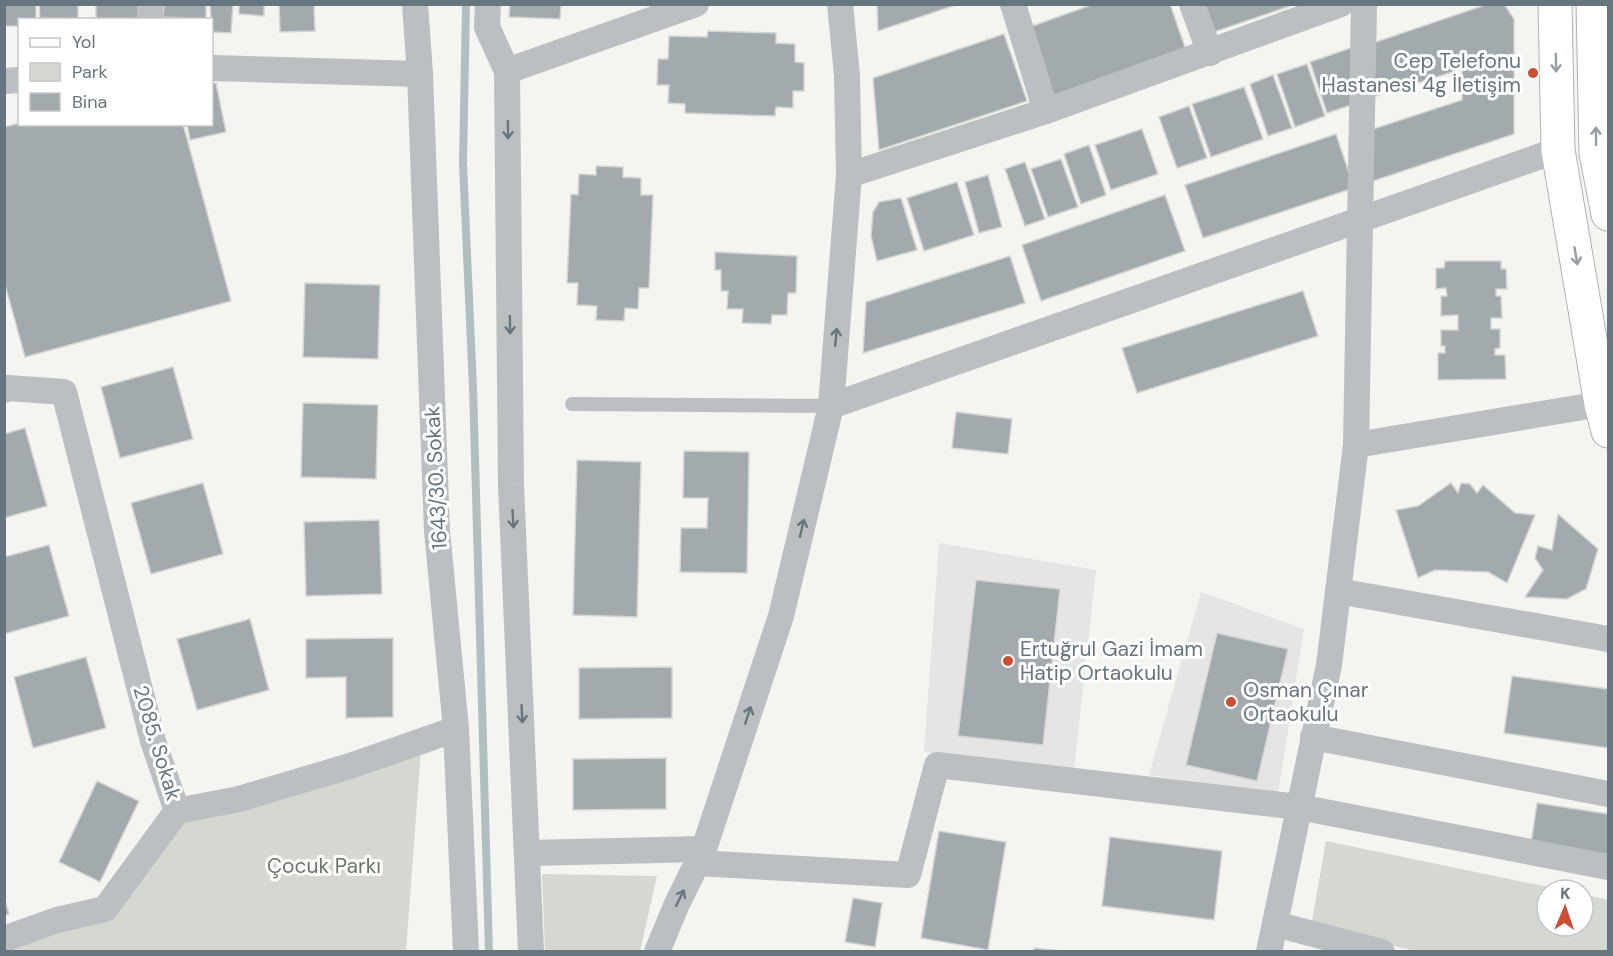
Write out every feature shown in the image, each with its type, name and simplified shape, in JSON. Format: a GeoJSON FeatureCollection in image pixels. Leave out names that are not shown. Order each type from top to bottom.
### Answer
{"type":"FeatureCollection","features":[{"type":"Feature","properties":{"kind":"main road"},"geometry":{"type":"LineString","coordinates":[[1555,4],[1558,150],[1605,418]]}},
{"type":"Feature","properties":{"kind":"main road"},"geometry":{"type":"LineString","coordinates":[[1593,4],[1596,153],[1608,214]]}},
{"type":"Feature","properties":{"kind":"street","name":"1643/30. Sokak"},"geometry":{"type":"LineString","coordinates":[[415,4],[420,74],[437,531],[456,729],[466,951]]}},
{"type":"Feature","properties":{"kind":"street"},"geometry":{"type":"LineString","coordinates":[[488,4],[488,27],[507,71],[511,485],[531,951]]}},
{"type":"Feature","properties":{"kind":"street"},"geometry":{"type":"LineString","coordinates":[[507,71],[696,4]]}},
{"type":"Feature","properties":{"kind":"street"},"geometry":{"type":"LineString","coordinates":[[657,951],[701,856],[781,616],[831,406],[849,175],[847,75],[840,4]]}},
{"type":"Feature","properties":{"kind":"street"},"geometry":{"type":"LineString","coordinates":[[1012,4],[1046,111]]}},
{"type":"Feature","properties":{"kind":"street"},"geometry":{"type":"LineString","coordinates":[[1192,4],[1210,53]]}},
{"type":"Feature","properties":{"kind":"street"},"geometry":{"type":"LineString","coordinates":[[849,175],[1046,111],[1341,4]]}},
{"type":"Feature","properties":{"kind":"street"},"geometry":{"type":"LineString","coordinates":[[1269,951],[1329,665],[1356,445],[1364,4]]}},
{"type":"Feature","properties":{"kind":"street"},"geometry":{"type":"LineString","coordinates":[[213,68],[420,74]]}},
{"type":"Feature","properties":{"kind":"street"},"geometry":{"type":"LineString","coordinates":[[831,406],[1558,150]]}},
{"type":"Feature","properties":{"kind":"street","name":"2085. Sokak"},"geometry":{"type":"LineString","coordinates":[[4,390],[8,388],[63,392],[153,741],[177,811],[250,796],[350,766],[456,729]]}},
{"type":"Feature","properties":{"kind":"street"},"geometry":{"type":"LineString","coordinates":[[1356,445],[1605,418]]}},
{"type":"Feature","properties":{"kind":"street"},"geometry":{"type":"LineString","coordinates":[[1338,591],[1608,639]]}},
{"type":"Feature","properties":{"kind":"street"},"geometry":{"type":"LineString","coordinates":[[1313,737],[1608,794]]}},
{"type":"Feature","properties":{"kind":"street"},"geometry":{"type":"LineString","coordinates":[[528,853],[701,856],[908,875],[937,765],[1299,807],[1608,867]]}},
{"type":"Feature","properties":{"kind":"street"},"geometry":{"type":"LineString","coordinates":[[21,941],[57,920],[105,909],[177,811]]}},
{"type":"Feature","properties":{"kind":"street"},"geometry":{"type":"LineString","coordinates":[[1275,924],[1382,951]]}},
{"type":"Feature","properties":{"kind":"lane"},"geometry":{"type":"LineString","coordinates":[[572,404],[831,406]]}},
{"type":"Feature","properties":{"kind":"shaded area","name":"Ertuğrul Gazi İmam Hatip Ortaokulu"},"geometry":{"type":"Polygon","coordinates":[[[939,543],[1096,570],[1074,770],[924,752],[939,543]]]}},
{"type":"Feature","properties":{"kind":"shaded area","name":"Osman Çınar Ortaokulu"},"geometry":{"type":"Polygon","coordinates":[[[1201,592],[1304,629],[1278,794],[1149,775],[1201,592]]]}},
{"type":"Feature","properties":{"kind":"green space","name":"Çocuk Parkı"},"geometry":{"type":"Polygon","coordinates":[[[421,750],[406,951],[5,952],[5,945],[110,914],[181,818],[421,750]]]}},
{"type":"Feature","properties":{"kind":"green space"},"geometry":{"type":"Polygon","coordinates":[[[1326,841],[1535,884],[1535,938],[1595,938],[1595,897],[1608,900],[1608,951],[1415,951],[1311,926],[1326,841]]]}},
{"type":"Feature","properties":{"kind":"green space"},"geometry":{"type":"Polygon","coordinates":[[[542,874],[657,876],[640,951],[545,951],[542,874]]]}},
{"type":"Feature","properties":{"kind":"building"},"geometry":{"type":"Polygon","coordinates":[[[4,4],[36,4],[36,18],[18,18],[18,26],[4,26],[4,4]]]}},
{"type":"Feature","properties":{"kind":"building"},"geometry":{"type":"Polygon","coordinates":[[[39,4],[78,4],[78,18],[40,18],[39,4]]]}},
{"type":"Feature","properties":{"kind":"building"},"geometry":{"type":"Polygon","coordinates":[[[96,4],[144,4],[145,18],[96,18],[96,4]]]}},
{"type":"Feature","properties":{"kind":"building"},"geometry":{"type":"Polygon","coordinates":[[[164,4],[206,4],[206,18],[163,17],[164,4]]]}},
{"type":"Feature","properties":{"kind":"building"},"geometry":{"type":"Polygon","coordinates":[[[210,4],[233,4],[231,33],[213,32],[213,18],[211,18],[210,4]]]}},
{"type":"Feature","properties":{"kind":"building"},"geometry":{"type":"Polygon","coordinates":[[[239,4],[264,4],[264,16],[239,14],[239,4]]]}},
{"type":"Feature","properties":{"kind":"building"},"geometry":{"type":"Polygon","coordinates":[[[279,4],[314,4],[315,31],[280,32],[279,4]]]}},
{"type":"Feature","properties":{"kind":"building"},"geometry":{"type":"Polygon","coordinates":[[[510,4],[561,4],[560,19],[509,17],[510,4]]]}},
{"type":"Feature","properties":{"kind":"building"},"geometry":{"type":"Polygon","coordinates":[[[877,4],[959,4],[878,31],[877,4]]]}},
{"type":"Feature","properties":{"kind":"building"},"geometry":{"type":"Polygon","coordinates":[[[1094,4],[1170,4],[1186,50],[1049,99],[1024,29],[1094,4]]]}},
{"type":"Feature","properties":{"kind":"building"},"geometry":{"type":"Polygon","coordinates":[[[1198,4],[1296,4],[1208,34],[1198,4]]]}},
{"type":"Feature","properties":{"kind":"building"},"geometry":{"type":"Polygon","coordinates":[[[1488,4],[1504,4],[1514,19],[1514,134],[1367,183],[1367,131],[1462,100],[1462,69],[1367,99],[1367,45],[1488,4]]]}},
{"type":"Feature","properties":{"kind":"building"},"geometry":{"type":"Polygon","coordinates":[[[708,31],[776,33],[776,43],[795,44],[795,62],[804,63],[804,91],[793,91],[793,108],[776,107],[775,116],[685,113],[685,104],[668,103],[669,85],[657,85],[658,59],[668,59],[669,36],[707,37],[708,31]]]}},
{"type":"Feature","properties":{"kind":"building"},"geometry":{"type":"Polygon","coordinates":[[[1004,34],[1027,101],[879,150],[873,78],[1004,34]]]}},
{"type":"Feature","properties":{"kind":"building"},"geometry":{"type":"Polygon","coordinates":[[[1362,44],[1361,102],[1327,113],[1310,62],[1362,44]]]}},
{"type":"Feature","properties":{"kind":"building"},"geometry":{"type":"Polygon","coordinates":[[[1307,64],[1325,116],[1295,127],[1277,74],[1307,64]]]}},
{"type":"Feature","properties":{"kind":"building"},"geometry":{"type":"Polygon","coordinates":[[[1273,75],[1292,128],[1268,136],[1250,84],[1273,75]]]}},
{"type":"Feature","properties":{"kind":"building"},"geometry":{"type":"Polygon","coordinates":[[[216,83],[226,132],[190,140],[187,126],[213,126],[213,84],[216,83]]]}},
{"type":"Feature","properties":{"kind":"building"},"geometry":{"type":"Polygon","coordinates":[[[1244,87],[1263,139],[1211,157],[1192,104],[1244,87]]]}},
{"type":"Feature","properties":{"kind":"building"},"geometry":{"type":"Polygon","coordinates":[[[1189,106],[1207,158],[1177,168],[1159,117],[1189,106]]]}},
{"type":"Feature","properties":{"kind":"building"},"geometry":{"type":"Polygon","coordinates":[[[18,124],[18,126],[184,126],[231,301],[25,357],[4,281],[4,127],[18,124]]]}},
{"type":"Feature","properties":{"kind":"building"},"geometry":{"type":"Polygon","coordinates":[[[1142,129],[1158,174],[1111,190],[1095,145],[1142,129]]]}},
{"type":"Feature","properties":{"kind":"building"},"geometry":{"type":"Polygon","coordinates":[[[1336,134],[1354,188],[1203,238],[1185,185],[1336,134]]]}},
{"type":"Feature","properties":{"kind":"building"},"geometry":{"type":"Polygon","coordinates":[[[1089,145],[1106,195],[1081,204],[1064,154],[1089,145]]]}},
{"type":"Feature","properties":{"kind":"building"},"geometry":{"type":"Polygon","coordinates":[[[1061,159],[1078,207],[1048,217],[1031,169],[1061,159]]]}},
{"type":"Feature","properties":{"kind":"building"},"geometry":{"type":"Polygon","coordinates":[[[1025,162],[1045,219],[1025,226],[1005,169],[1025,162]]]}},
{"type":"Feature","properties":{"kind":"building"},"geometry":{"type":"Polygon","coordinates":[[[596,166],[623,167],[623,177],[641,178],[641,195],[653,195],[649,288],[639,288],[638,309],[625,308],[624,321],[596,320],[597,306],[577,305],[578,283],[567,283],[571,194],[578,195],[579,174],[596,175],[596,166]]]}},
{"type":"Feature","properties":{"kind":"building"},"geometry":{"type":"Polygon","coordinates":[[[988,175],[1002,227],[979,233],[965,182],[988,175]]]}},
{"type":"Feature","properties":{"kind":"building"},"geometry":{"type":"Polygon","coordinates":[[[957,182],[974,235],[924,251],[907,198],[957,182]]]}},
{"type":"Feature","properties":{"kind":"building"},"geometry":{"type":"Polygon","coordinates":[[[1165,195],[1185,251],[1041,301],[1022,245],[1165,195]]]}},
{"type":"Feature","properties":{"kind":"building"},"geometry":{"type":"Polygon","coordinates":[[[901,198],[917,250],[877,261],[871,236],[873,212],[879,202],[901,198]]]}},
{"type":"Feature","properties":{"kind":"building"},"geometry":{"type":"Polygon","coordinates":[[[715,252],[797,256],[796,293],[788,293],[787,315],[772,315],[771,324],[742,323],[743,309],[727,309],[728,291],[721,291],[721,270],[715,270],[715,252]]]}},
{"type":"Feature","properties":{"kind":"building"},"geometry":{"type":"Polygon","coordinates":[[[1010,256],[1025,303],[863,353],[866,302],[1010,256]]]}},
{"type":"Feature","properties":{"kind":"building"},"geometry":{"type":"Polygon","coordinates":[[[1445,261],[1501,261],[1501,269],[1506,269],[1507,289],[1496,289],[1496,296],[1501,296],[1502,318],[1491,318],[1491,329],[1500,329],[1500,348],[1495,349],[1495,355],[1505,355],[1506,379],[1438,380],[1438,353],[1445,353],[1445,346],[1441,346],[1441,330],[1458,330],[1458,315],[1441,316],[1441,296],[1447,296],[1446,288],[1436,289],[1436,268],[1444,268],[1445,261]]]}},
{"type":"Feature","properties":{"kind":"building"},"geometry":{"type":"Polygon","coordinates":[[[305,283],[380,285],[378,359],[303,357],[305,283]]]}},
{"type":"Feature","properties":{"kind":"building"},"geometry":{"type":"Polygon","coordinates":[[[1303,291],[1318,336],[1137,393],[1122,348],[1303,291]]]}},
{"type":"Feature","properties":{"kind":"building"},"geometry":{"type":"Polygon","coordinates":[[[173,367],[193,439],[120,458],[101,387],[173,367]]]}},
{"type":"Feature","properties":{"kind":"building"},"geometry":{"type":"Polygon","coordinates":[[[303,403],[378,405],[376,479],[301,477],[303,403]]]}},
{"type":"Feature","properties":{"kind":"building"},"geometry":{"type":"Polygon","coordinates":[[[956,412],[1012,419],[1008,454],[952,448],[956,412]]]}},
{"type":"Feature","properties":{"kind":"building"},"geometry":{"type":"Polygon","coordinates":[[[25,428],[47,506],[4,518],[4,434],[25,428]]]}},
{"type":"Feature","properties":{"kind":"building"},"geometry":{"type":"Polygon","coordinates":[[[684,451],[749,452],[747,573],[680,572],[681,528],[707,528],[708,498],[683,498],[684,451]]]}},
{"type":"Feature","properties":{"kind":"building"},"geometry":{"type":"Polygon","coordinates":[[[577,460],[641,462],[637,617],[573,615],[577,460]]]}},
{"type":"Feature","properties":{"kind":"building"},"geometry":{"type":"Polygon","coordinates":[[[203,483],[223,554],[151,574],[131,503],[203,483]]]}},
{"type":"Feature","properties":{"kind":"building"},"geometry":{"type":"Polygon","coordinates":[[[1451,483],[1458,493],[1461,483],[1470,484],[1477,493],[1483,485],[1515,513],[1535,515],[1507,583],[1488,572],[1435,570],[1418,578],[1396,510],[1418,506],[1451,483]]]}},
{"type":"Feature","properties":{"kind":"building"},"geometry":{"type":"Polygon","coordinates":[[[1558,514],[1598,549],[1586,589],[1567,599],[1525,597],[1543,570],[1535,558],[1538,546],[1552,550],[1558,514]]]}},
{"type":"Feature","properties":{"kind":"building"},"geometry":{"type":"Polygon","coordinates":[[[379,520],[382,594],[306,596],[304,522],[379,520]]]}},
{"type":"Feature","properties":{"kind":"building"},"geometry":{"type":"Polygon","coordinates":[[[49,545],[69,616],[4,634],[4,557],[49,545]]]}},
{"type":"Feature","properties":{"kind":"building","name":"Ertuğrul Gazi İmam Hatip Ortaokulu"},"geometry":{"type":"Polygon","coordinates":[[[976,580],[1060,589],[1043,745],[958,736],[976,580]]]}},
{"type":"Feature","properties":{"kind":"building"},"geometry":{"type":"Polygon","coordinates":[[[250,619],[269,690],[197,710],[177,639],[250,619]]]}},
{"type":"Feature","properties":{"kind":"building","name":"Osman Çınar Ortaokulu"},"geometry":{"type":"Polygon","coordinates":[[[1217,633],[1288,649],[1257,781],[1186,765],[1217,633]]]}},
{"type":"Feature","properties":{"kind":"building"},"geometry":{"type":"Polygon","coordinates":[[[393,638],[393,717],[346,718],[346,677],[306,678],[306,639],[393,638]]]}},
{"type":"Feature","properties":{"kind":"building"},"geometry":{"type":"Polygon","coordinates":[[[86,657],[106,728],[33,748],[14,677],[86,657]]]}},
{"type":"Feature","properties":{"kind":"building"},"geometry":{"type":"Polygon","coordinates":[[[672,667],[672,718],[579,719],[579,668],[672,667]]]}},
{"type":"Feature","properties":{"kind":"building"},"geometry":{"type":"Polygon","coordinates":[[[1512,676],[1608,689],[1608,748],[1504,733],[1512,676]]]}},
{"type":"Feature","properties":{"kind":"building"},"geometry":{"type":"Polygon","coordinates":[[[666,758],[666,809],[573,810],[573,759],[666,758]]]}},
{"type":"Feature","properties":{"kind":"building"},"geometry":{"type":"Polygon","coordinates":[[[97,781],[139,801],[100,882],[59,862],[97,781]]]}},
{"type":"Feature","properties":{"kind":"building"},"geometry":{"type":"Polygon","coordinates":[[[1537,803],[1608,814],[1608,862],[1530,850],[1537,803]]]}},
{"type":"Feature","properties":{"kind":"building"},"geometry":{"type":"Polygon","coordinates":[[[939,831],[1006,842],[988,950],[921,938],[939,831]]]}},
{"type":"Feature","properties":{"kind":"building"},"geometry":{"type":"Polygon","coordinates":[[[1110,837],[1222,851],[1214,920],[1102,906],[1110,837]]]}},
{"type":"Feature","properties":{"kind":"building"},"geometry":{"type":"Polygon","coordinates":[[[4,897],[9,914],[4,915],[4,897]]]}},
{"type":"Feature","properties":{"kind":"building"},"geometry":{"type":"Polygon","coordinates":[[[853,898],[882,903],[875,947],[845,942],[853,898]]]}},
{"type":"Feature","properties":{"kind":"building"},"geometry":{"type":"Polygon","coordinates":[[[1034,948],[1069,952],[1034,952],[1034,948]]]}},
{"type":"Feature","properties":{"kind":"waterway"},"geometry":{"type":"LineString","coordinates":[[466,4],[463,164],[473,388],[489,952]]}},
{"type":"Feature","properties":{"kind":"place","name":"Cep Telefonu Hastanesi 4g İletişim"},"geometry":{"type":"Point","coordinates":[1533,73]}},
{"type":"Feature","properties":{"kind":"place","name":"Ertuğrul Gazi İmam Hatip Ortaokulu"},"geometry":{"type":"Point","coordinates":[1008,661]}},
{"type":"Feature","properties":{"kind":"place","name":"Osman Çınar Ortaokulu"},"geometry":{"type":"Point","coordinates":[1231,702]}}]}
